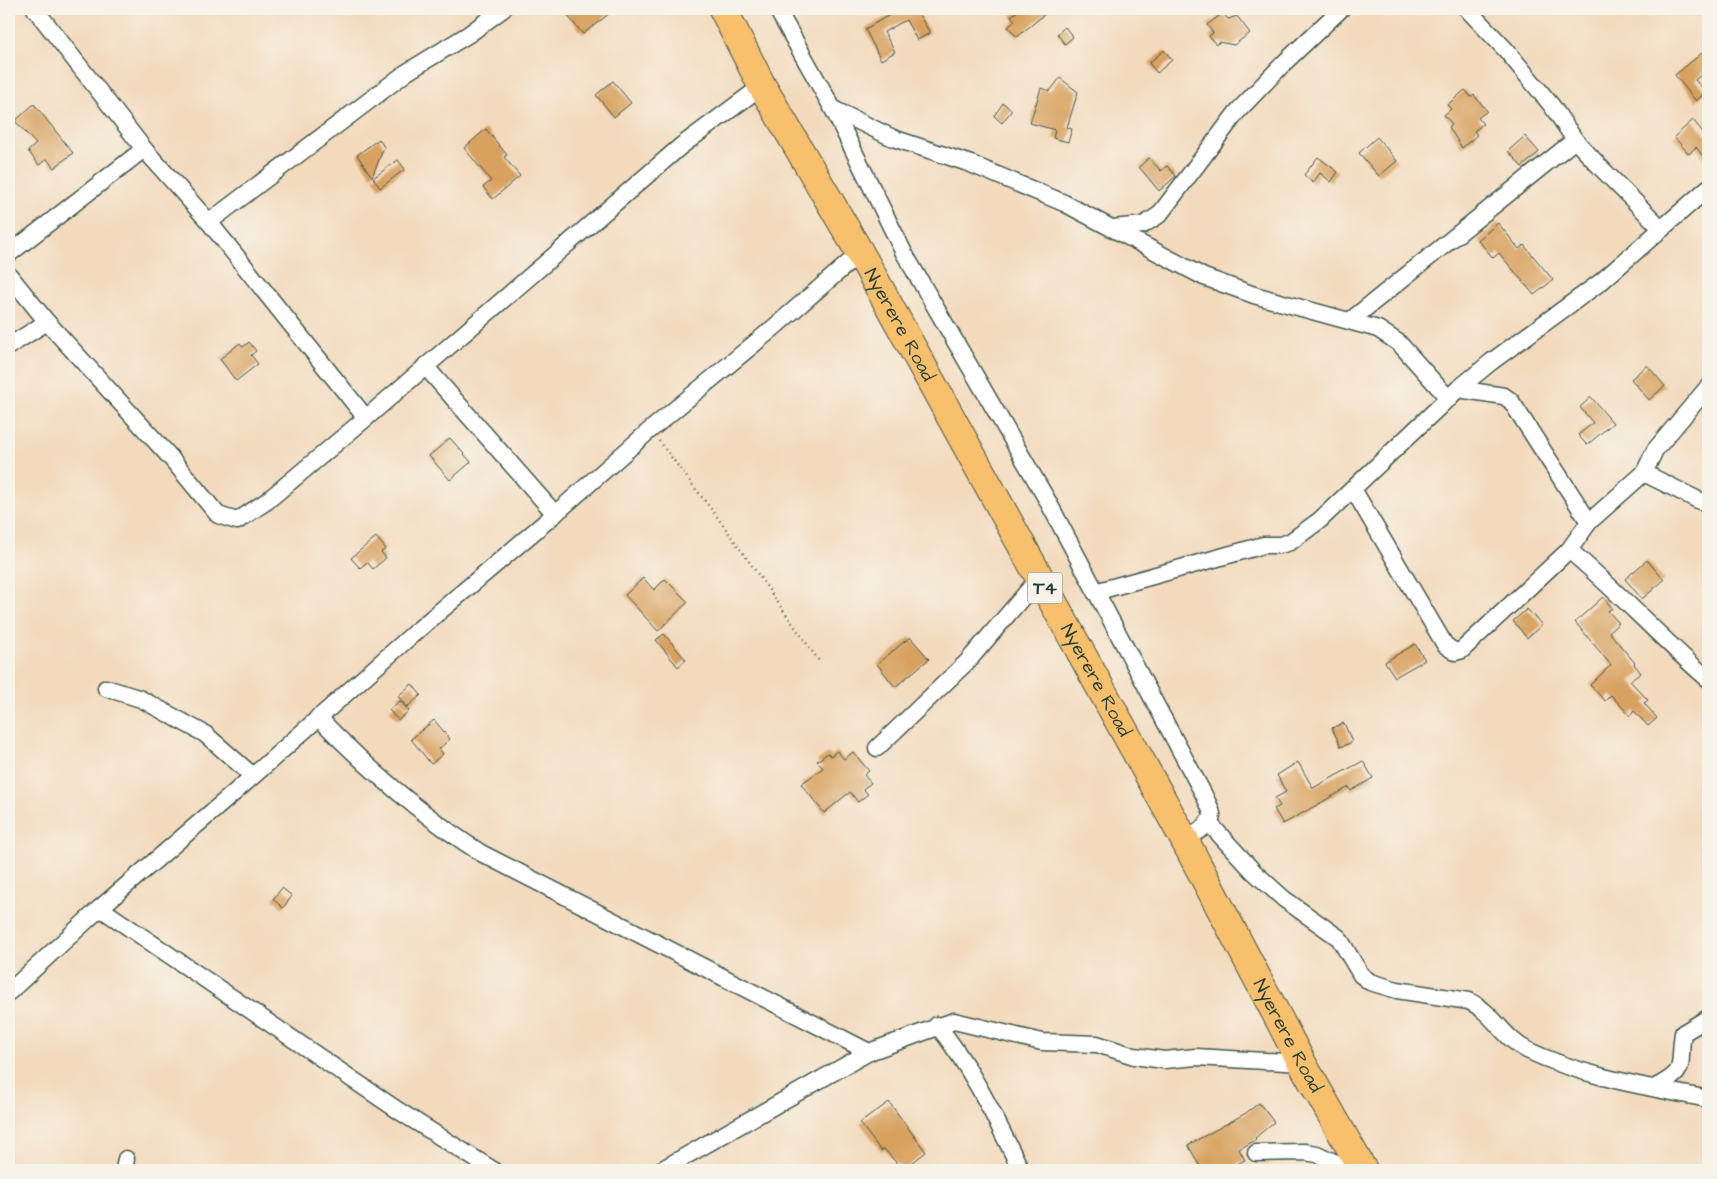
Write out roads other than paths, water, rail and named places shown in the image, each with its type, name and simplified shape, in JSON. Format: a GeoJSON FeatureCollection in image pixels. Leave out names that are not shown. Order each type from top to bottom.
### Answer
{"type":"FeatureCollection","features":[{"type":"Feature","properties":{"kind":"highway","name":"Nyerere Road"},"geometry":{"type":"LineString","coordinates":[[723,9],[762,86],[860,253],[1184,838],[1302,1063],[1363,1170]]}},
{"type":"Feature","properties":{"kind":"street"},"geometry":{"type":"LineString","coordinates":[[35,9],[144,150],[209,222],[366,418]]}},
{"type":"Feature","properties":{"kind":"street"},"geometry":{"type":"LineString","coordinates":[[209,222],[407,72],[469,34],[482,14],[503,9]]}},
{"type":"Feature","properties":{"kind":"street"},"geometry":{"type":"LineString","coordinates":[[1113,228],[1143,225],[1159,215],[1237,112],[1298,49],[1341,9]]}},
{"type":"Feature","properties":{"kind":"street"},"geometry":{"type":"LineString","coordinates":[[1467,9],[1506,50],[1552,106],[1576,140],[1662,229]]}},
{"type":"Feature","properties":{"kind":"street"},"geometry":{"type":"LineString","coordinates":[[780,10],[833,109],[904,253],[1046,498],[1204,795],[1212,815],[1208,822],[1184,838]]}},
{"type":"Feature","properties":{"kind":"street"},"geometry":{"type":"LineString","coordinates":[[9,275],[48,322],[170,457],[218,515],[237,521],[267,501],[366,418],[681,146],[762,86]]}},
{"type":"Feature","properties":{"kind":"street"},"geometry":{"type":"LineString","coordinates":[[833,109],[893,138],[970,164],[1064,203],[1204,277],[1254,295],[1351,320],[1378,329],[1399,343],[1454,394],[1504,396],[1511,401],[1589,522]]}},
{"type":"Feature","properties":{"kind":"street"},"geometry":{"type":"LineString","coordinates":[[1351,320],[1576,140]]}},
{"type":"Feature","properties":{"kind":"street"},"geometry":{"type":"LineString","coordinates":[[9,254],[144,150]]}},
{"type":"Feature","properties":{"kind":"street"},"geometry":{"type":"LineString","coordinates":[[1095,592],[1264,545],[1280,545],[1290,542],[1320,520],[1454,394],[1491,362],[1602,280],[1708,188]]}},
{"type":"Feature","properties":{"kind":"street"},"geometry":{"type":"LineString","coordinates":[[9,992],[100,908],[253,776],[318,717],[650,430],[772,330],[860,253]]}},
{"type":"Feature","properties":{"kind":"street"},"geometry":{"type":"LineString","coordinates":[[9,346],[48,322]]}},
{"type":"Feature","properties":{"kind":"street"},"geometry":{"type":"LineString","coordinates":[[425,366],[555,514]]}},
{"type":"Feature","properties":{"kind":"street"},"geometry":{"type":"LineString","coordinates":[[1353,489],[1445,645],[1455,652],[1462,650],[1570,550],[1589,522],[1644,473],[1655,450],[1708,387]]}},
{"type":"Feature","properties":{"kind":"street"},"geometry":{"type":"LineString","coordinates":[[1644,473],[1700,502],[1708,500]]}},
{"type":"Feature","properties":{"kind":"street"},"geometry":{"type":"LineString","coordinates":[[1570,550],[1608,583],[1652,629],[1708,680]]}},
{"type":"Feature","properties":{"kind":"street"},"geometry":{"type":"LineString","coordinates":[[877,748],[968,661],[1039,578]]}},
{"type":"Feature","properties":{"kind":"street"},"geometry":{"type":"LineString","coordinates":[[106,688],[141,699],[205,734],[253,776]]}},
{"type":"Feature","properties":{"kind":"street"},"geometry":{"type":"LineString","coordinates":[[318,717],[366,764],[415,806],[454,836],[481,853],[869,1052]]}},
{"type":"Feature","properties":{"kind":"street"},"geometry":{"type":"LineString","coordinates":[[1208,822],[1254,872],[1284,899],[1339,938],[1345,944],[1361,975],[1370,982],[1397,990],[1469,1001],[1480,1006],[1511,1039],[1526,1050],[1572,1067],[1654,1088],[1708,1099]]}},
{"type":"Feature","properties":{"kind":"street"},"geometry":{"type":"LineString","coordinates":[[100,908],[383,1100],[493,1170]]}},
{"type":"Feature","properties":{"kind":"street"},"geometry":{"type":"LineString","coordinates":[[1654,1088],[1674,1077],[1679,1070],[1682,1033],[1708,1018]]}},
{"type":"Feature","properties":{"kind":"street"},"geometry":{"type":"LineString","coordinates":[[661,1170],[869,1052],[937,1025],[954,1021],[1042,1042],[1098,1044],[1134,1056],[1164,1060],[1196,1057],[1302,1063]]}},
{"type":"Feature","properties":{"kind":"street"},"geometry":{"type":"LineString","coordinates":[[937,1025],[956,1049],[979,1088],[1021,1170]]}},
{"type":"Feature","properties":{"kind":"street"},"geometry":{"type":"LineString","coordinates":[[1256,1153],[1305,1152],[1317,1154],[1351,1170]]}}]}
